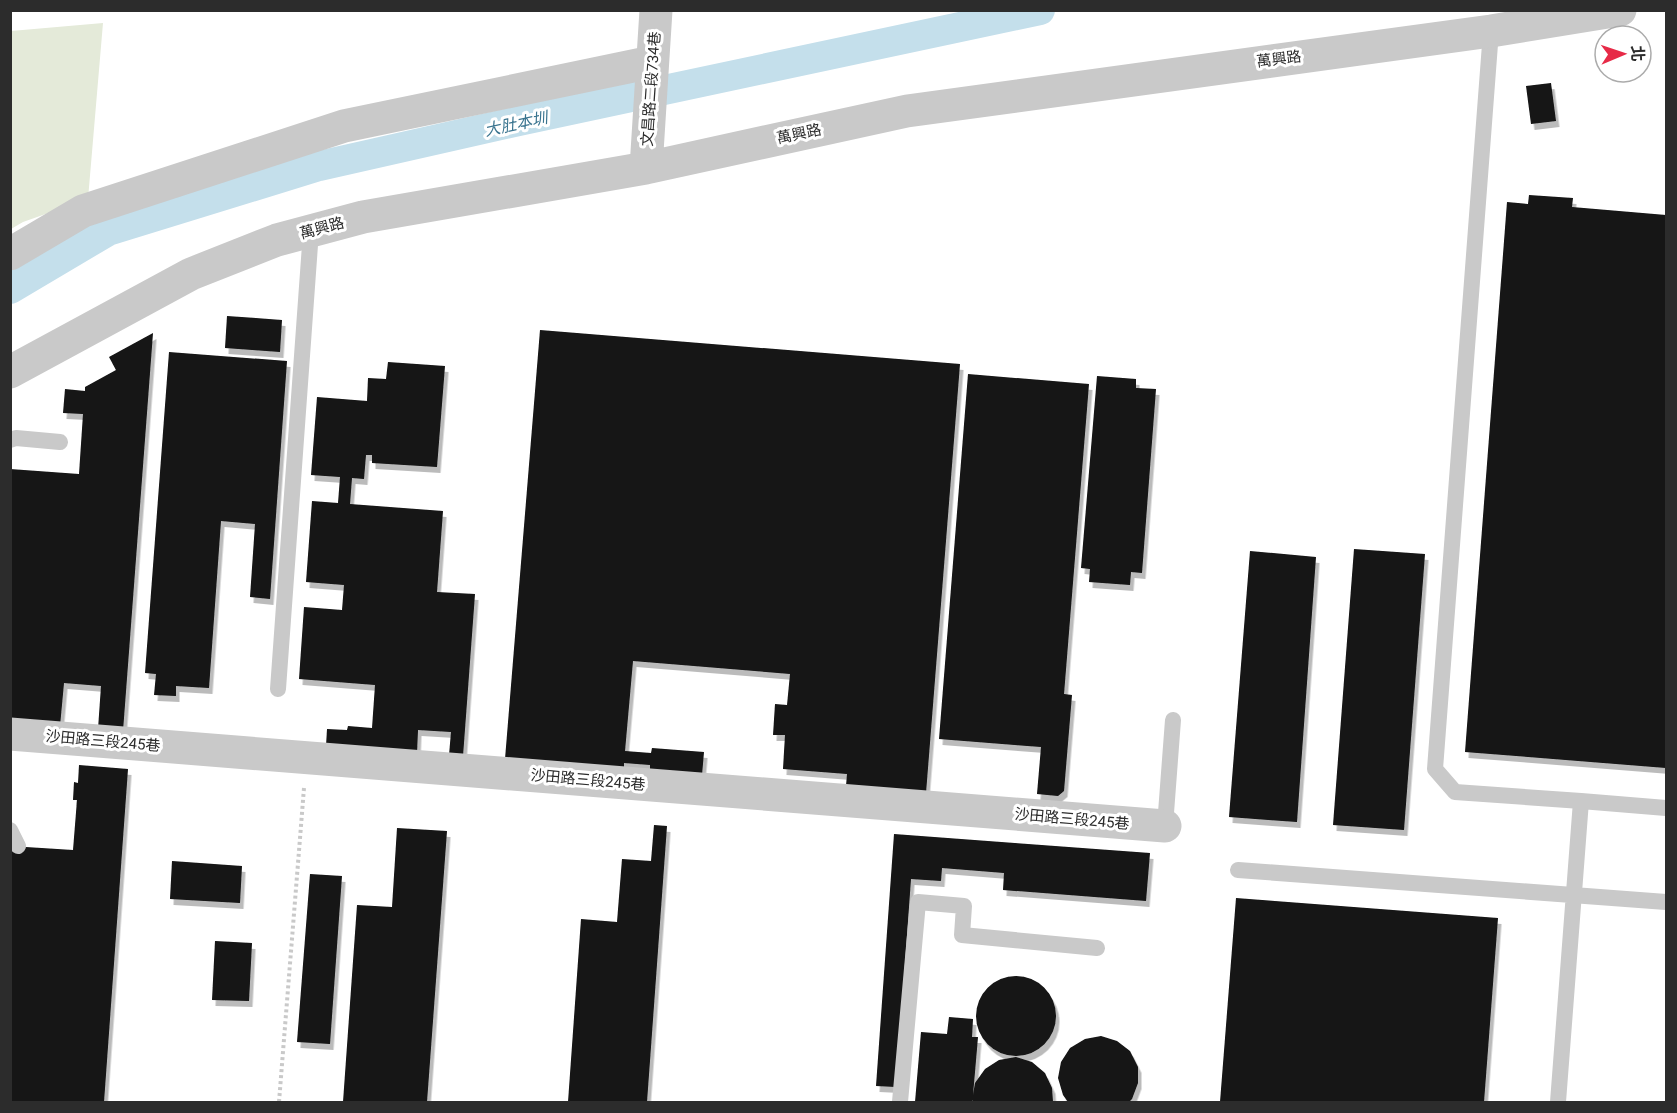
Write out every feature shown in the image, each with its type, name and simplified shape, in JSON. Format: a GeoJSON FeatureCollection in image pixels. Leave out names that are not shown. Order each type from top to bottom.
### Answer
{"type":"FeatureCollection","features":[{"type":"Feature","properties":{"kind":"street","name":"文昌路二段734巷"},"geometry":{"type":"LineString","coordinates":[[645,168],[656,10]]}},
{"type":"Feature","properties":{"kind":"street","name":"萬興路"},"geometry":{"type":"LineString","coordinates":[[10,372],[191,274],[277,240],[363,217],[645,168],[907,111],[1491,31],[1620,10]]}},
{"type":"Feature","properties":{"kind":"street"},"geometry":{"type":"LineString","coordinates":[[10,254],[83,211],[344,126],[652,62]]}},
{"type":"Feature","properties":{"kind":"street","name":"沙田路三段245巷"},"geometry":{"type":"LineString","coordinates":[[10,734],[1165,826]]}},
{"type":"Feature","properties":{"kind":"lane"},"geometry":{"type":"LineString","coordinates":[[1491,31],[1435,769],[1455,792],[1666,808]]}},
{"type":"Feature","properties":{"kind":"lane"},"geometry":{"type":"LineString","coordinates":[[278,689],[311,231]]}},
{"type":"Feature","properties":{"kind":"lane"},"geometry":{"type":"LineString","coordinates":[[10,440],[16,438],[60,442]]}},
{"type":"Feature","properties":{"kind":"lane"},"geometry":{"type":"LineString","coordinates":[[1165,826],[1173,720]]}},
{"type":"Feature","properties":{"kind":"lane"},"geometry":{"type":"LineString","coordinates":[[1558,1102],[1581,801]]}},
{"type":"Feature","properties":{"kind":"lane"},"geometry":{"type":"LineString","coordinates":[[10,830],[18,846]]}},
{"type":"Feature","properties":{"kind":"lane"},"geometry":{"type":"LineString","coordinates":[[1238,870],[1666,902]]}},
{"type":"Feature","properties":{"kind":"lane"},"geometry":{"type":"LineString","coordinates":[[900,1102],[918,902],[964,906],[962,936],[1097,948]]}},
{"type":"Feature","properties":{"kind":"path"},"geometry":{"type":"LineString","coordinates":[[279,1102],[307,758]]}},
{"type":"Feature","properties":{"kind":"green space"},"geometry":{"type":"Polygon","coordinates":[[[103,23],[88,199],[23,222],[11,229],[11,31],[103,23]]]}},
{"type":"Feature","properties":{"kind":"building"},"geometry":{"type":"Polygon","coordinates":[[[1551,83],[1556,121],[1531,124],[1526,86],[1551,83]]]}},
{"type":"Feature","properties":{"kind":"building"},"geometry":{"type":"Polygon","coordinates":[[[1529,195],[1573,198],[1572,207],[1666,215],[1666,768],[1465,752],[1507,202],[1528,204],[1529,195]]]}},
{"type":"Feature","properties":{"kind":"building"},"geometry":{"type":"Polygon","coordinates":[[[227,316],[282,320],[280,352],[225,348],[227,316]]]}},
{"type":"Feature","properties":{"kind":"building"},"geometry":{"type":"Polygon","coordinates":[[[540,330],[960,364],[926,793],[846,786],[847,774],[783,769],[785,735],[773,735],[775,704],[787,705],[790,674],[633,661],[625,751],[651,753],[652,748],[704,752],[702,775],[650,771],[650,765],[624,763],[624,769],[505,759],[540,330]]]}},
{"type":"Feature","properties":{"kind":"building"},"geometry":{"type":"Polygon","coordinates":[[[153,333],[123,731],[98,729],[101,686],[64,683],[60,726],[10,723],[10,469],[79,474],[83,414],[63,413],[65,389],[85,391],[85,387],[116,370],[109,357],[153,333]]]}},
{"type":"Feature","properties":{"kind":"building"},"geometry":{"type":"Polygon","coordinates":[[[169,352],[287,361],[270,599],[250,597],[255,524],[221,521],[209,688],[176,686],[176,696],[154,695],[156,674],[145,673],[169,352]]]}},
{"type":"Feature","properties":{"kind":"building"},"geometry":{"type":"Polygon","coordinates":[[[388,362],[445,366],[437,467],[372,463],[372,455],[366,455],[364,479],[352,478],[350,504],[443,511],[437,592],[475,594],[463,756],[449,755],[451,732],[418,730],[417,753],[326,746],[327,729],[347,730],[348,726],[372,728],[375,685],[299,679],[304,607],[342,610],[344,585],[306,582],[312,501],[338,503],[340,477],[311,475],[317,397],[367,401],[368,378],[386,379],[388,362]]]}},
{"type":"Feature","properties":{"kind":"building"},"geometry":{"type":"Polygon","coordinates":[[[968,374],[1089,384],[1064,694],[1072,695],[1064,791],[1058,796],[1037,794],[1041,747],[939,739],[968,374]]]}},
{"type":"Feature","properties":{"kind":"building"},"geometry":{"type":"Polygon","coordinates":[[[1097,376],[1136,379],[1136,388],[1156,389],[1142,573],[1131,572],[1130,585],[1089,582],[1090,569],[1081,568],[1097,376]]]}},
{"type":"Feature","properties":{"kind":"building"},"geometry":{"type":"Polygon","coordinates":[[[1354,549],[1425,554],[1404,830],[1333,825],[1354,549]]]}},
{"type":"Feature","properties":{"kind":"building"},"geometry":{"type":"Polygon","coordinates":[[[1250,551],[1316,557],[1297,822],[1229,817],[1250,551]]]}},
{"type":"Feature","properties":{"kind":"building"},"geometry":{"type":"Polygon","coordinates":[[[79,765],[128,769],[104,1102],[10,1102],[10,846],[73,850],[77,800],[73,800],[74,782],[78,783],[79,765]]]}},
{"type":"Feature","properties":{"kind":"building"},"geometry":{"type":"Polygon","coordinates":[[[654,825],[667,826],[647,1102],[568,1102],[581,919],[617,922],[622,859],[651,861],[654,825]]]}},
{"type":"Feature","properties":{"kind":"building"},"geometry":{"type":"Polygon","coordinates":[[[397,828],[447,831],[427,1102],[343,1102],[357,905],[392,907],[397,828]]]}},
{"type":"Feature","properties":{"kind":"building"},"geometry":{"type":"Polygon","coordinates":[[[894,834],[1150,853],[1146,901],[1003,890],[1004,873],[942,868],[941,881],[911,879],[896,1087],[876,1086],[894,834]]]}},
{"type":"Feature","properties":{"kind":"building"},"geometry":{"type":"Polygon","coordinates":[[[172,861],[242,866],[240,903],[170,899],[172,861]]]}},
{"type":"Feature","properties":{"kind":"building"},"geometry":{"type":"Polygon","coordinates":[[[310,874],[342,876],[330,1044],[297,1042],[310,874]]]}},
{"type":"Feature","properties":{"kind":"building"},"geometry":{"type":"Polygon","coordinates":[[[1236,898],[1498,918],[1484,1102],[1220,1102],[1236,898]]]}},
{"type":"Feature","properties":{"kind":"building"},"geometry":{"type":"Polygon","coordinates":[[[215,941],[252,943],[249,1001],[212,1000],[215,941]]]}},
{"type":"Feature","properties":{"kind":"building"},"geometry":{"type":"Polygon","coordinates":[[[1016,976],[1031,979],[1044,988],[1053,1001],[1056,1016],[1053,1031],[1044,1044],[1031,1053],[1016,1056],[1001,1053],[988,1044],[979,1031],[976,1016],[979,1001],[988,988],[1001,979],[1016,976]]]}},
{"type":"Feature","properties":{"kind":"building"},"geometry":{"type":"Polygon","coordinates":[[[949,1017],[973,1019],[972,1037],[978,1037],[973,1095],[975,1083],[985,1069],[999,1060],[1016,1057],[1032,1062],[1045,1073],[1052,1088],[1053,1102],[973,1102],[972,1100],[972,1102],[915,1102],[921,1032],[947,1034],[949,1017]]]}},
{"type":"Feature","properties":{"kind":"building"},"geometry":{"type":"Polygon","coordinates":[[[1101,1036],[1117,1041],[1130,1051],[1138,1067],[1138,1083],[1132,1099],[1129,1102],[1068,1102],[1063,1095],[1058,1078],[1061,1062],[1070,1048],[1085,1039],[1101,1036]]]}},
{"type":"Feature","properties":{"kind":"waterway","name":"大肚本圳"},"geometry":{"type":"LineString","coordinates":[[10,289],[108,231],[319,166],[523,120],[1040,10]]}}]}
